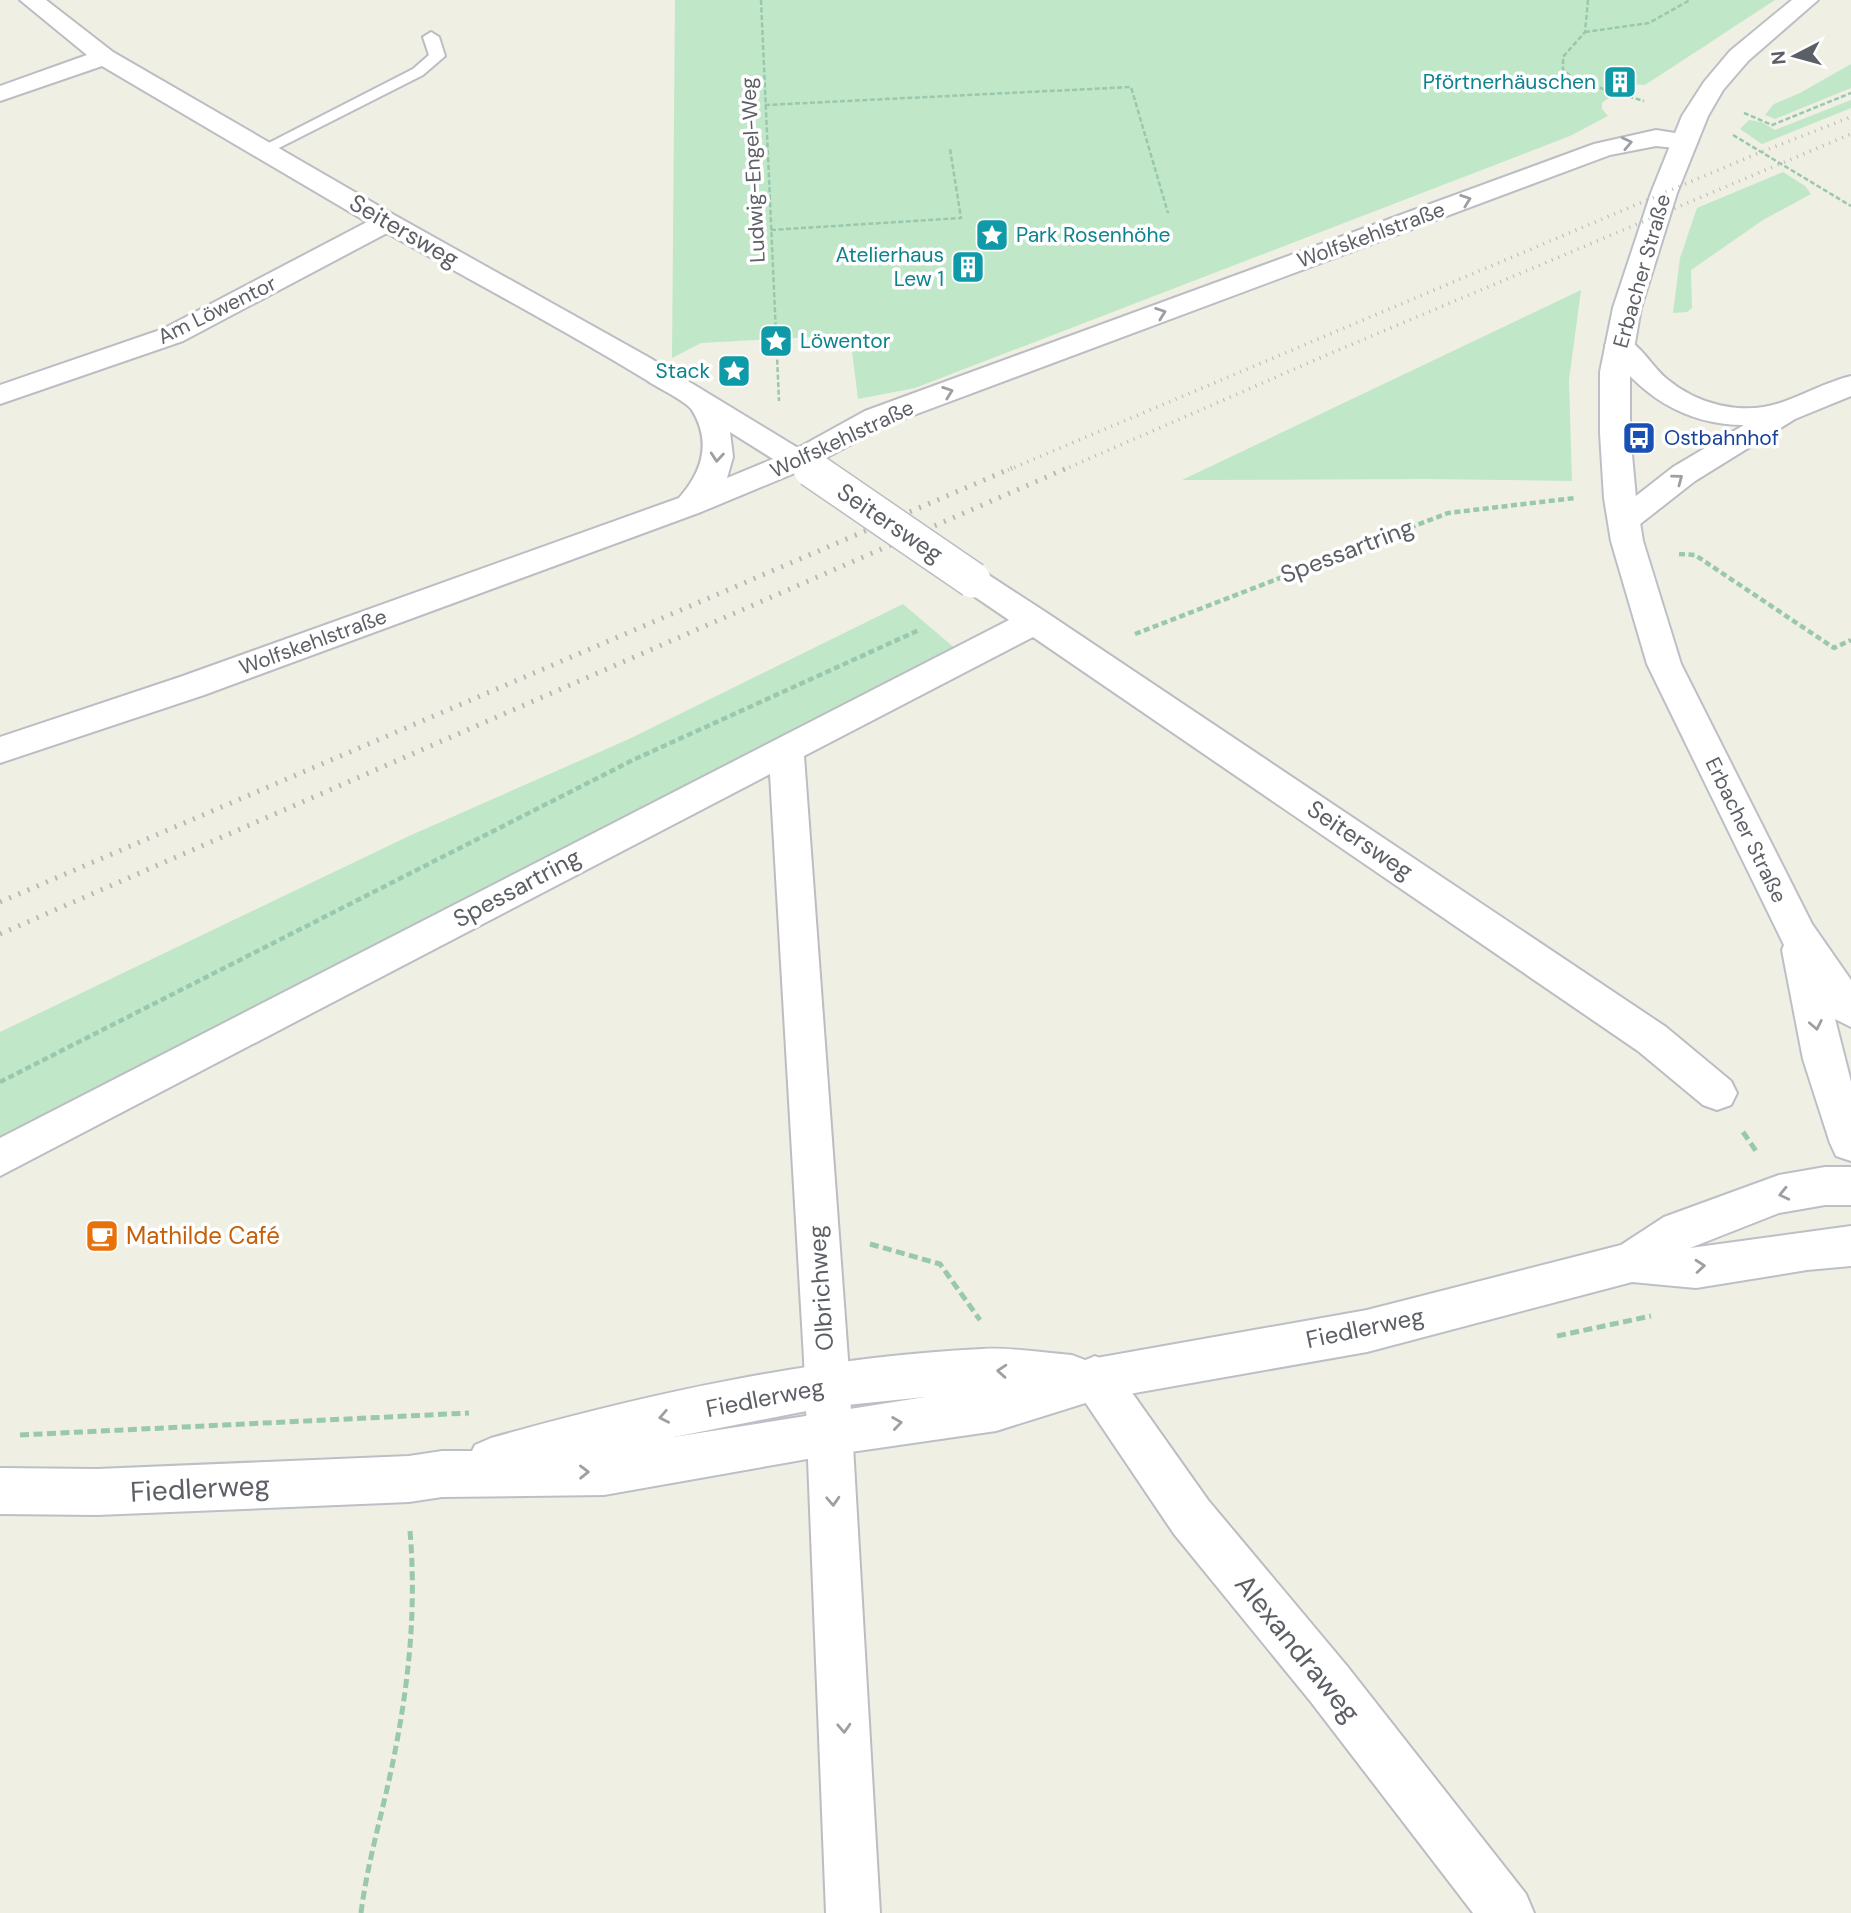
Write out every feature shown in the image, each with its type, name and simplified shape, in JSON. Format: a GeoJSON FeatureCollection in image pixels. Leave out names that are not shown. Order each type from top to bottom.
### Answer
{"type":"FeatureCollection","features":[{"type":"Feature","properties":{"kind":"street","name":"Seitersweg"},"geometry":{"type":"LineString","coordinates":[[32,0],[104,57],[387,222],[640,363],[804,465],[1652,1039],[1717,1093]]}},
{"type":"Feature","properties":{"kind":"street","name":"Erbacher Straße"},"geometry":{"type":"LineString","coordinates":[[1806,0],[1739,56],[1703,102],[1656,217],[1627,308],[1619,345],[1614,399],[1622,510],[1639,584],[1664,664],[1798,934],[1851,1012]]}},
{"type":"Feature","properties":{"kind":"street"},"geometry":{"type":"LineString","coordinates":[[0,94],[104,57]]}},
{"type":"Feature","properties":{"kind":"street","name":"Wolfskehlstraße"},"geometry":{"type":"LineString","coordinates":[[0,750],[192,686],[804,465],[876,418],[1603,149],[1656,138],[1685,141]]}},
{"type":"Feature","properties":{"kind":"street","name":"Am Löwentor"},"geometry":{"type":"LineString","coordinates":[[0,395],[173,335],[387,222]]}},
{"type":"Feature","properties":{"kind":"street"},"geometry":{"type":"LineString","coordinates":[[1619,345],[1658,389],[1691,408],[1745,416],[1784,412]]}},
{"type":"Feature","properties":{"kind":"street"},"geometry":{"type":"LineString","coordinates":[[1622,510],[1741,441],[1784,412],[1851,385]]}},
{"type":"Feature","properties":{"kind":"street"},"geometry":{"type":"LineString","coordinates":[[690,505],[710,485],[717,467],[719,449],[704,403]]}},
{"type":"Feature","properties":{"kind":"street","name":"Spessartring"},"geometry":{"type":"LineString","coordinates":[[0,1158],[1035,621]]}},
{"type":"Feature","properties":{"kind":"street","name":"Olbrichweg"},"geometry":{"type":"LineString","coordinates":[[786,748],[830,1433],[853,1913]]}},
{"type":"Feature","properties":{"kind":"street","name":"Erbacher Straße"},"geometry":{"type":"LineString","coordinates":[[1798,934],[1823,1059],[1851,1143]]}},
{"type":"Feature","properties":{"kind":"street","name":"Fiedlerweg"},"geometry":{"type":"LineString","coordinates":[[0,1490],[97,1492],[426,1476],[604,1472],[830,1433],[996,1409],[1095,1378],[1367,1331],[1632,1262],[1679,1231],[1779,1194],[1825,1186],[1851,1186]]}},
{"type":"Feature","properties":{"kind":"street","name":"Fiedlerweg"},"geometry":{"type":"LineString","coordinates":[[1632,1262],[1696,1268],[1807,1250],[1851,1246]]}},
{"type":"Feature","properties":{"kind":"street","name":"Fiedlerweg"},"geometry":{"type":"LineString","coordinates":[[426,1476],[598,1430],[827,1385],[984,1370],[1095,1378]]}},
{"type":"Feature","properties":{"kind":"street","name":"Alexandraweg"},"geometry":{"type":"LineString","coordinates":[[1095,1378],[1191,1517],[1329,1684],[1507,1913]]}},
{"type":"Feature","properties":{"kind":"lane"},"geometry":{"type":"LineString","coordinates":[[264,150],[418,72],[437,57],[431,37]]}},
{"type":"Feature","properties":{"kind":"path","name":"Ludwig-Engel-Weg"},"geometry":{"type":"LineString","coordinates":[[761,0],[776,339]]}},
{"type":"Feature","properties":{"kind":"path"},"geometry":{"type":"LineString","coordinates":[[1588,0],[1585,32],[1563,57],[1563,70],[1577,81],[1615,93]]}},
{"type":"Feature","properties":{"kind":"path"},"geometry":{"type":"LineString","coordinates":[[1585,32],[1649,23],[1690,0]]}},
{"type":"Feature","properties":{"kind":"path"},"geometry":{"type":"LineString","coordinates":[[765,105],[1131,86],[1168,213]]}},
{"type":"Feature","properties":{"kind":"path"},"geometry":{"type":"LineString","coordinates":[[1703,102],[1756,116],[1772,125],[1851,93]]}},
{"type":"Feature","properties":{"kind":"path"},"geometry":{"type":"LineString","coordinates":[[1730,134],[1851,206]]}},
{"type":"Feature","properties":{"kind":"path"},"geometry":{"type":"LineString","coordinates":[[771,230],[961,218],[950,149]]}},
{"type":"Feature","properties":{"kind":"path","name":"Spessartring"},"geometry":{"type":"LineString","coordinates":[[1086,655],[1250,588],[1448,513],[1562,498],[1622,510]]}},
{"type":"Feature","properties":{"kind":"path"},"geometry":{"type":"LineString","coordinates":[[1679,554],[1695,555],[1834,648],[1851,640]]}},
{"type":"Feature","properties":{"kind":"path"},"geometry":{"type":"LineString","coordinates":[[0,1082],[633,761],[914,631],[927,630]]}},
{"type":"Feature","properties":{"kind":"path"},"geometry":{"type":"LineString","coordinates":[[817,1228],[940,1264],[985,1326]]}},
{"type":"Feature","properties":{"kind":"path"},"geometry":{"type":"LineString","coordinates":[[12,1436],[482,1412]]}},
{"type":"Feature","properties":{"kind":"path"},"geometry":{"type":"LineString","coordinates":[[361,1913],[367,1866],[382,1810],[411,1662],[415,1574],[408,1515],[426,1476]]}},
{"type":"Feature","properties":{"kind":"green space","name":"Park Rosenhöhe"},"geometry":{"type":"Polygon","coordinates":[[[675,0],[1775,0],[1645,85],[1627,86],[1617,92],[1602,103],[1602,109],[1608,116],[1570,136],[915,388],[858,399],[850,335],[701,343],[672,358],[675,0]]]}},
{"type":"Feature","properties":{"kind":"green space"},"geometry":{"type":"Polygon","coordinates":[[[1851,64],[1851,88],[1775,119],[1765,115],[1774,104],[1800,93],[1851,64]]]}},
{"type":"Feature","properties":{"kind":"green space"},"geometry":{"type":"Polygon","coordinates":[[[1851,100],[1851,108],[1762,144],[1740,129],[1749,120],[1761,122],[1775,130],[1851,100]]]}},
{"type":"Feature","properties":{"kind":"green space"},"geometry":{"type":"Polygon","coordinates":[[[1783,172],[1805,186],[1811,194],[1763,220],[1691,270],[1692,308],[1687,312],[1673,313],[1680,258],[1697,208],[1783,172]]]}},
{"type":"Feature","properties":{"kind":"green space"},"geometry":{"type":"Polygon","coordinates":[[[1581,290],[1569,380],[1572,481],[1182,480],[1581,290]]]}},
{"type":"Feature","properties":{"kind":"green space"},"geometry":{"type":"Polygon","coordinates":[[[903,604],[964,656],[0,1158],[0,1032],[409,836],[629,739],[903,604]]]}},
{"type":"Feature","properties":{"kind":"railway"},"geometry":{"type":"LineString","coordinates":[[1008,470],[1761,152],[1851,117]]}},
{"type":"Feature","properties":{"kind":"railway"},"geometry":{"type":"LineString","coordinates":[[1063,470],[1329,354],[1851,134]]}},
{"type":"Feature","properties":{"kind":"railway"},"geometry":{"type":"LineString","coordinates":[[0,902],[1012,468]]}},
{"type":"Feature","properties":{"kind":"railway"},"geometry":{"type":"LineString","coordinates":[[0,934],[1067,468]]}},
{"type":"Feature","properties":{"kind":"place","name":"Pförtnerhäuschen"},"geometry":{"type":"Point","coordinates":[1620,82]}},
{"type":"Feature","properties":{"kind":"place","name":"Park Rosenhöhe"},"geometry":{"type":"Point","coordinates":[992,235]}},
{"type":"Feature","properties":{"kind":"place","name":"Atelierhaus Lew 1"},"geometry":{"type":"Point","coordinates":[968,267]}},
{"type":"Feature","properties":{"kind":"place","name":"Löwentor"},"geometry":{"type":"Point","coordinates":[776,341]}},
{"type":"Feature","properties":{"kind":"place","name":"Stack"},"geometry":{"type":"Point","coordinates":[734,371]}},
{"type":"Feature","properties":{"kind":"place","name":"Ostbahnhof"},"geometry":{"type":"Point","coordinates":[1639,438]}},
{"type":"Feature","properties":{"kind":"place","name":"Mathilde Café"},"geometry":{"type":"Point","coordinates":[102,1236]}}]}
